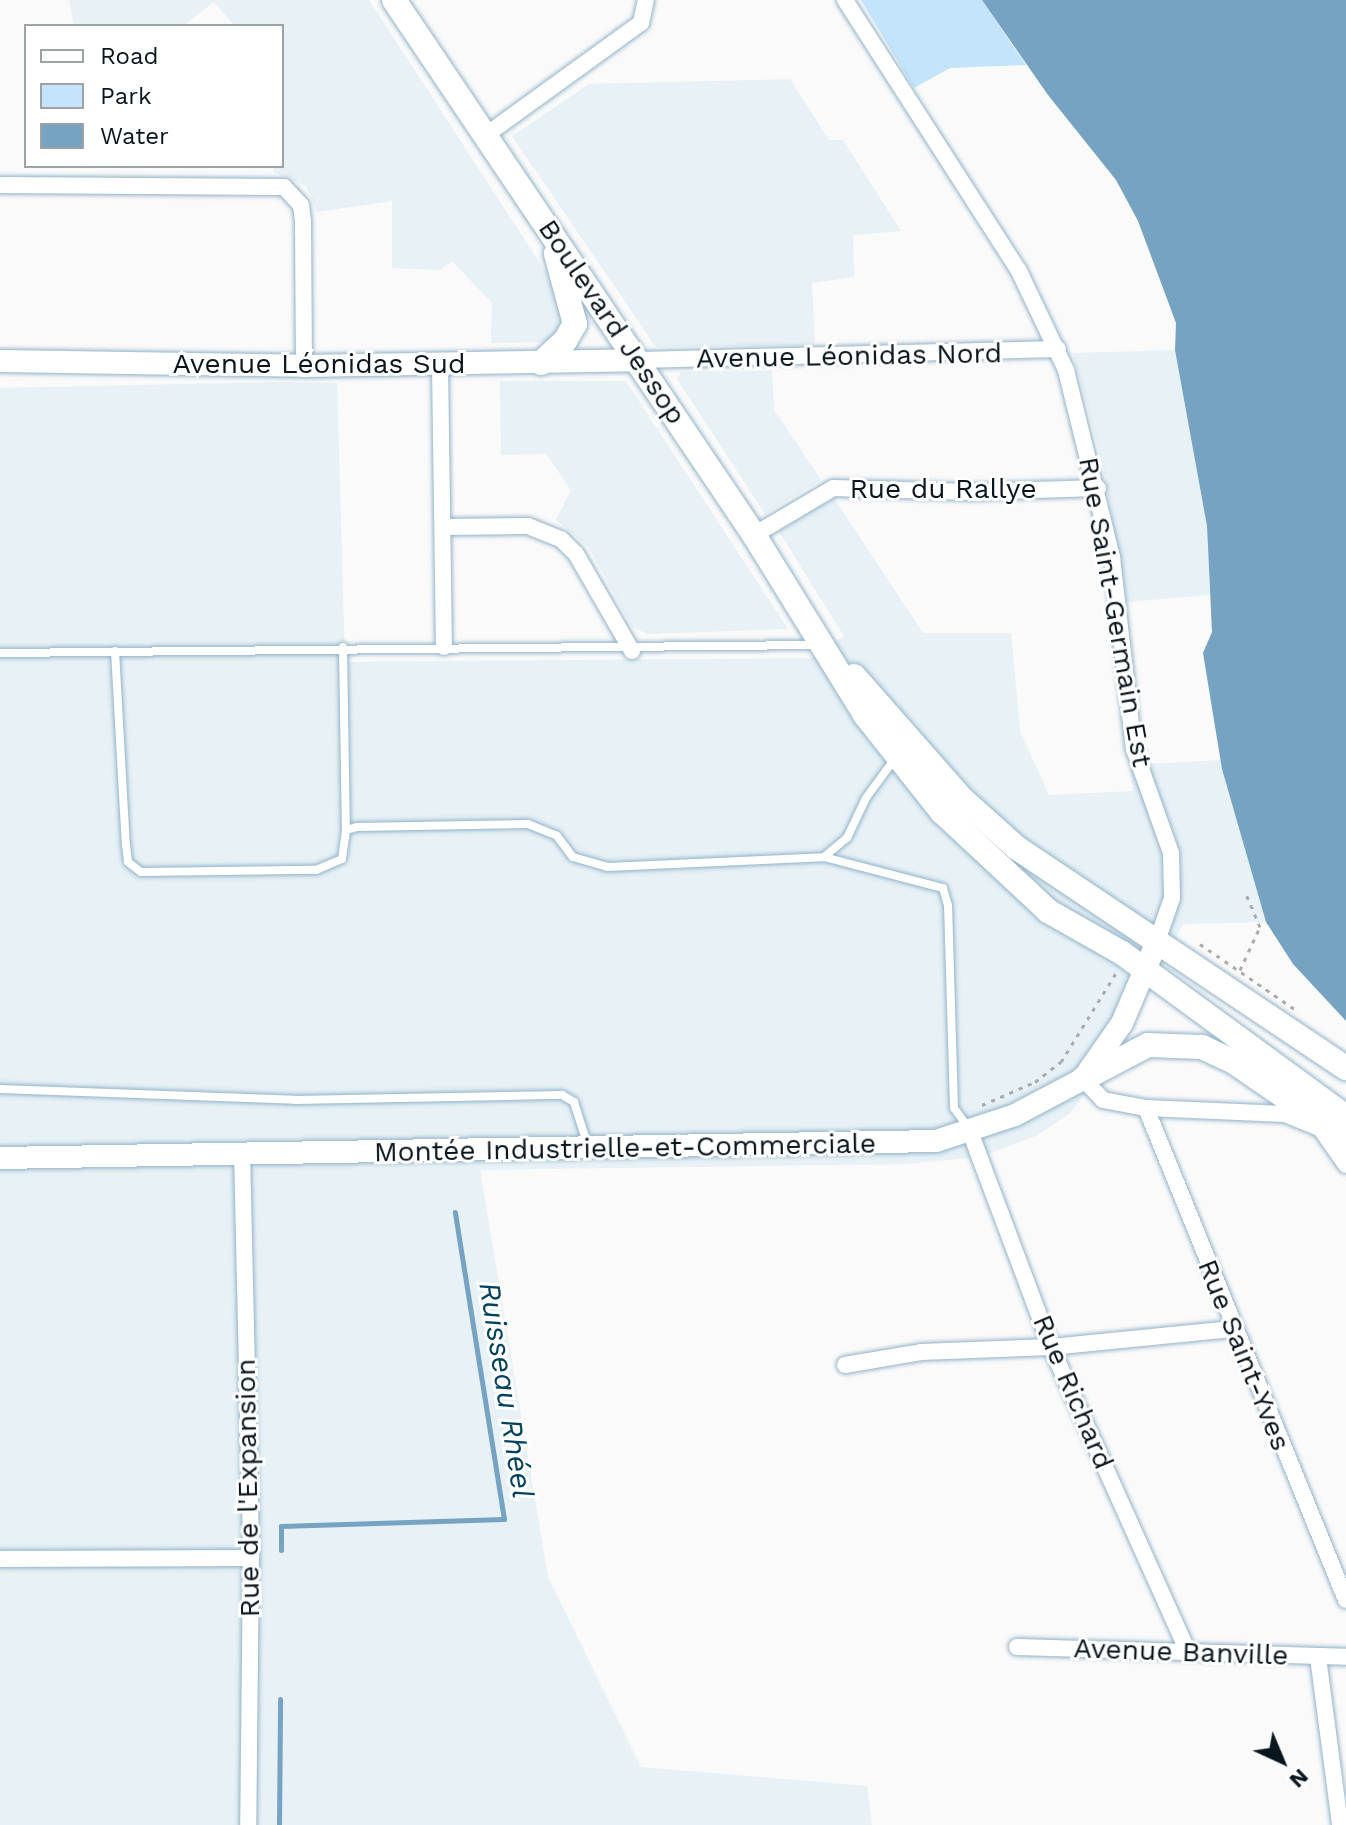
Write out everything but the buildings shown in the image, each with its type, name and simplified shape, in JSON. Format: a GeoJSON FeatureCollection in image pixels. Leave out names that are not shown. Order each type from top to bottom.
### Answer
{"type":"FeatureCollection","features":[{"type":"Feature","properties":{"kind":"main road","name":"Boulevard Jessop"},"geometry":{"type":"LineString","coordinates":[[394,0],[639,360],[826,645],[865,715],[896,756],[1009,880],[1048,911],[1146,971],[1346,1117]]}},
{"type":"Feature","properties":{"kind":"main road"},"geometry":{"type":"LineString","coordinates":[[541,363],[575,324],[572,301],[546,225]]}},
{"type":"Feature","properties":{"kind":"main road","name":"Avenue Léonidas Sud"},"geometry":{"type":"LineString","coordinates":[[0,361],[304,366],[639,360]]}},
{"type":"Feature","properties":{"kind":"main road","name":"Boulevard Jessop"},"geometry":{"type":"LineString","coordinates":[[826,645],[961,798],[1017,848],[1156,944],[1346,1068]]}},
{"type":"Feature","properties":{"kind":"main road","name":"Montée Industrielle-et-Commerciale"},"geometry":{"type":"LineString","coordinates":[[0,1158],[242,1151],[590,1151],[936,1141],[1030,1108],[1083,1079],[1122,1023],[1156,944]]}},
{"type":"Feature","properties":{"kind":"main road"},"geometry":{"type":"LineString","coordinates":[[1083,1079],[1148,1045],[1202,1047],[1234,1062],[1346,1139]]}},
{"type":"Feature","properties":{"kind":"street"},"geometry":{"type":"LineString","coordinates":[[486,135],[641,23],[646,0]]}},
{"type":"Feature","properties":{"kind":"street","name":"Rue Saint-Germain Est"},"geometry":{"type":"LineString","coordinates":[[845,0],[1019,271],[1058,349],[1098,488],[1112,557],[1134,749],[1171,853],[1172,898],[1156,944]]}},
{"type":"Feature","properties":{"kind":"street"},"geometry":{"type":"LineString","coordinates":[[0,185],[284,187],[301,205],[303,222],[304,366]]}},
{"type":"Feature","properties":{"kind":"street","name":"Avenue Léonidas Nord"},"geometry":{"type":"LineString","coordinates":[[639,360],[1058,349]]}},
{"type":"Feature","properties":{"kind":"street"},"geometry":{"type":"LineString","coordinates":[[440,365],[444,647]]}},
{"type":"Feature","properties":{"kind":"street","name":"Rue du Rallye"},"geometry":{"type":"LineString","coordinates":[[754,535],[833,488],[971,492],[1098,488]]}},
{"type":"Feature","properties":{"kind":"street"},"geometry":{"type":"LineString","coordinates":[[444,527],[528,526],[561,539],[576,554],[632,651]]}},
{"type":"Feature","properties":{"kind":"street"},"geometry":{"type":"LineString","coordinates":[[1083,1079],[1103,1100],[1146,1108],[1285,1114],[1320,1128],[1346,1165]]}},
{"type":"Feature","properties":{"kind":"street","name":"Rue Saint-Yves"},"geometry":{"type":"LineString","coordinates":[[1146,1108],[1232,1329],[1346,1600]]}},
{"type":"Feature","properties":{"kind":"street","name":"Rue Richard"},"geometry":{"type":"LineString","coordinates":[[969,1129],[1051,1347],[1187,1650]]}},
{"type":"Feature","properties":{"kind":"street","name":"Rue de l'Expansion"},"geometry":{"type":"LineString","coordinates":[[242,1151],[251,1558],[248,1825]]}},
{"type":"Feature","properties":{"kind":"street"},"geometry":{"type":"LineString","coordinates":[[845,1365],[921,1352],[1051,1347],[1232,1329]]}},
{"type":"Feature","properties":{"kind":"street"},"geometry":{"type":"LineString","coordinates":[[0,1559],[251,1558]]}},
{"type":"Feature","properties":{"kind":"street","name":"Avenue Banville"},"geometry":{"type":"LineString","coordinates":[[1017,1647],[1346,1657]]}},
{"type":"Feature","properties":{"kind":"street"},"geometry":{"type":"LineString","coordinates":[[1318,1657],[1340,1825]]}},
{"type":"Feature","properties":{"kind":"lane"},"geometry":{"type":"LineString","coordinates":[[0,653],[343,647],[632,651],[826,645]]}},
{"type":"Feature","properties":{"kind":"lane"},"geometry":{"type":"LineString","coordinates":[[115,651],[128,862],[141,872],[316,870],[342,859],[346,830],[343,647]]}},
{"type":"Feature","properties":{"kind":"lane"},"geometry":{"type":"LineString","coordinates":[[824,857],[847,838],[866,798],[896,756]]}},
{"type":"Feature","properties":{"kind":"lane"},"geometry":{"type":"LineString","coordinates":[[346,830],[528,824],[557,836],[573,857],[607,867],[824,857],[943,888],[948,905],[954,1108],[969,1129]]}},
{"type":"Feature","properties":{"kind":"lane"},"geometry":{"type":"LineString","coordinates":[[0,1089],[20,1094],[295,1100],[562,1095],[574,1102],[590,1151]]}},
{"type":"Feature","properties":{"kind":"path"},"geometry":{"type":"LineString","coordinates":[[1240,970],[1260,927],[1247,896]]}},
{"type":"Feature","properties":{"kind":"path"},"geometry":{"type":"LineString","coordinates":[[1187,936],[1304,1016]]}},
{"type":"Feature","properties":{"kind":"path"},"geometry":{"type":"LineString","coordinates":[[969,1129],[984,1101],[1035,1082],[1061,1062],[1104,993]]}},
{"type":"Feature","properties":{"kind":"shaded area"},"geometry":{"type":"Polygon","coordinates":[[[69,0],[369,0],[558,291],[562,317],[554,337],[547,342],[491,343],[492,303],[452,261],[440,270],[392,268],[392,201],[317,212],[306,186],[273,172],[273,168],[284,168],[284,24],[233,24],[214,2],[186,24],[74,24],[69,0]]]}},
{"type":"Feature","properties":{"kind":"shaded area"},"geometry":{"type":"Polygon","coordinates":[[[790,79],[829,140],[843,140],[901,231],[853,235],[854,277],[812,283],[815,345],[656,347],[512,136],[589,84],[790,79]]]}},
{"type":"Feature","properties":{"kind":"shaded area"},"geometry":{"type":"Polygon","coordinates":[[[1175,350],[1207,526],[1210,595],[1127,602],[1103,466],[1073,353],[1175,350]]]}},
{"type":"Feature","properties":{"kind":"shaded area"},"geometry":{"type":"Polygon","coordinates":[[[772,371],[774,410],[821,480],[765,514],[677,379],[681,372],[772,371]]]}},
{"type":"Feature","properties":{"kind":"shaded area"},"geometry":{"type":"Polygon","coordinates":[[[500,381],[626,381],[788,629],[648,634],[632,627],[589,548],[556,520],[571,490],[546,454],[501,455],[500,381]]]}},
{"type":"Feature","properties":{"kind":"shaded area"},"geometry":{"type":"Polygon","coordinates":[[[337,383],[345,662],[812,658],[844,636],[778,530],[834,498],[923,633],[1011,633],[1020,731],[1049,795],[1133,791],[1129,765],[1221,760],[1266,922],[1183,924],[1118,1053],[1069,1114],[1036,1136],[980,1157],[906,1164],[480,1170],[548,1577],[641,1767],[867,1786],[872,1825],[0,1825],[0,388],[337,383]]]}},
{"type":"Feature","properties":{"kind":"green space"},"geometry":{"type":"Polygon","coordinates":[[[861,0],[982,0],[1026,65],[950,68],[914,88],[861,0]]]}},
{"type":"Feature","properties":{"kind":"water"},"geometry":{"type":"Polygon","coordinates":[[[982,0],[1346,0],[1346,1021],[1293,964],[1266,922],[1222,769],[1203,653],[1212,632],[1207,526],[1175,350],[1176,323],[1138,221],[1116,180],[1048,95],[982,0]]]}},
{"type":"Feature","properties":{"kind":"waterway","name":"Ruisseau Rhéel"},"geometry":{"type":"LineString","coordinates":[[281,1550],[281,1526],[504,1519],[455,1212]]}},
{"type":"Feature","properties":{"kind":"waterway","name":"Ruisseau Rhéel"},"geometry":{"type":"LineString","coordinates":[[279,1825],[280,1699]]}}]}
